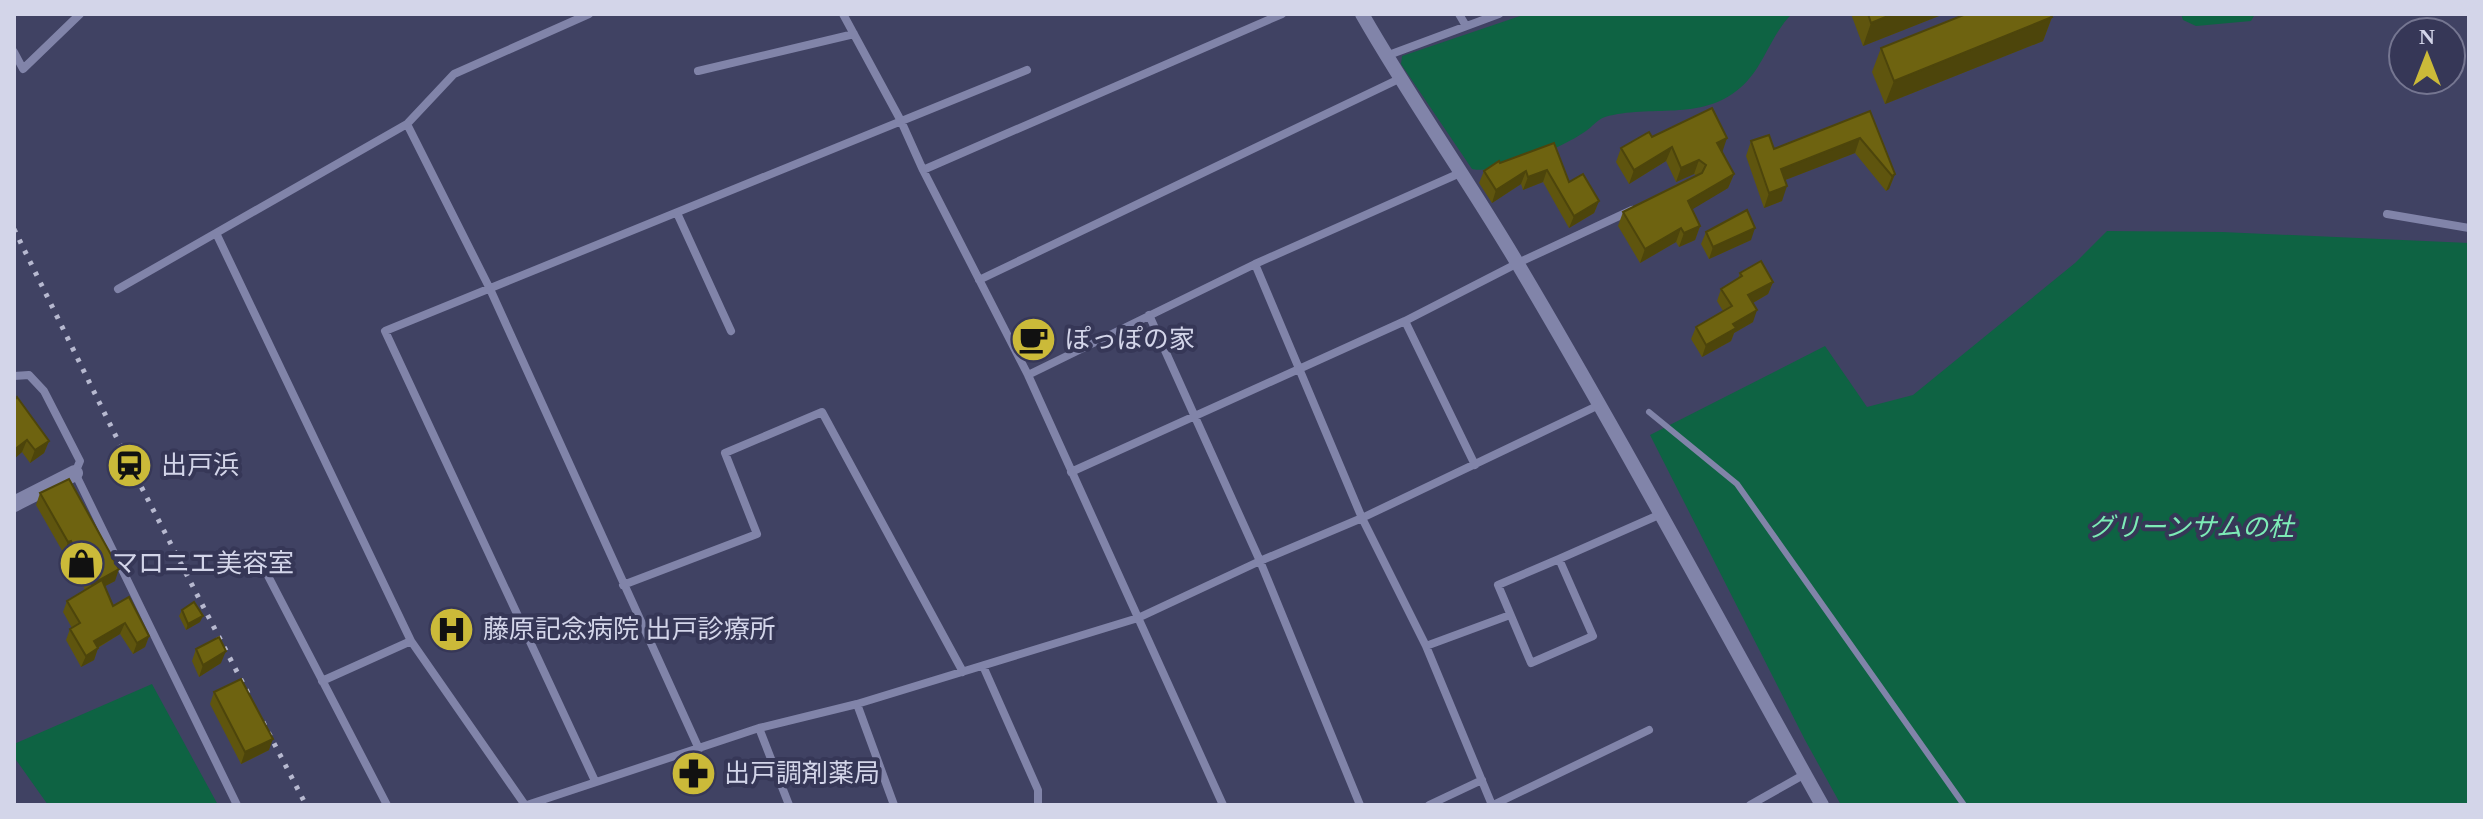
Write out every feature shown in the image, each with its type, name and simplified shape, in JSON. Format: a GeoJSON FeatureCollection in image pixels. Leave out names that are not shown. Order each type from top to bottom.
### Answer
{"type":"FeatureCollection","features":[{"type":"Feature","properties":{"kind":"main road"},"geometry":{"type":"LineString","coordinates":[[14,504],[75,473]]}},
{"type":"Feature","properties":{"kind":"street"},"geometry":{"type":"LineString","coordinates":[[14,52],[23,69],[80,14]]}},
{"type":"Feature","properties":{"kind":"street"},"geometry":{"type":"LineString","coordinates":[[118,289],[407,124],[454,74],[589,14]]}},
{"type":"Feature","properties":{"kind":"street"},"geometry":{"type":"LineString","coordinates":[[843,14],[901,121],[1028,375],[1223,805]]}},
{"type":"Feature","properties":{"kind":"street"},"geometry":{"type":"LineString","coordinates":[[923,170],[1282,14]]}},
{"type":"Feature","properties":{"kind":"street"},"geometry":{"type":"LineString","coordinates":[[1362,14],[1399,79],[1518,263],[1822,805]]}},
{"type":"Feature","properties":{"kind":"street"},"geometry":{"type":"LineString","coordinates":[[1459,14],[1466,26]]}},
{"type":"Feature","properties":{"kind":"street"},"geometry":{"type":"LineString","coordinates":[[1386,56],[1499,14]]}},
{"type":"Feature","properties":{"kind":"street"},"geometry":{"type":"LineString","coordinates":[[698,71],[854,34]]}},
{"type":"Feature","properties":{"kind":"street"},"geometry":{"type":"LineString","coordinates":[[595,781],[385,331],[1027,70]]}},
{"type":"Feature","properties":{"kind":"street"},"geometry":{"type":"LineString","coordinates":[[979,280],[1399,79]]}},
{"type":"Feature","properties":{"kind":"street"},"geometry":{"type":"LineString","coordinates":[[407,124],[490,289],[699,749]]}},
{"type":"Feature","properties":{"kind":"street"},"geometry":{"type":"LineString","coordinates":[[1028,375],[1255,264],[1460,173]]}},
{"type":"Feature","properties":{"kind":"street"},"geometry":{"type":"LineString","coordinates":[[1071,472],[1405,321],[1639,206]]}},
{"type":"Feature","properties":{"kind":"street"},"geometry":{"type":"LineString","coordinates":[[677,213],[731,331]]}},
{"type":"Feature","properties":{"kind":"street"},"geometry":{"type":"LineString","coordinates":[[2387,214],[2469,228]]}},
{"type":"Feature","properties":{"kind":"street"},"geometry":{"type":"LineString","coordinates":[[216,233],[411,641],[526,805],[759,728],[857,704],[1138,618],[1362,518],[1599,405]]}},
{"type":"Feature","properties":{"kind":"street"},"geometry":{"type":"LineString","coordinates":[[1255,264],[1362,518],[1426,646],[1492,805],[1649,730]]}},
{"type":"Feature","properties":{"kind":"street"},"geometry":{"type":"LineString","coordinates":[[1149,315],[1260,561],[1360,805]]}},
{"type":"Feature","properties":{"kind":"street"},"geometry":{"type":"LineString","coordinates":[[1405,321],[1475,465]]}},
{"type":"Feature","properties":{"kind":"street"},"geometry":{"type":"LineString","coordinates":[[14,376],[29,375],[44,391],[80,461],[75,473],[237,805]]}},
{"type":"Feature","properties":{"kind":"street"},"geometry":{"type":"LineString","coordinates":[[623,585],[757,534],[725,453],[822,412],[963,672]]}},
{"type":"Feature","properties":{"kind":"street"},"geometry":{"type":"LineString","coordinates":[[1559,559],[1593,636],[1531,663],[1498,585],[1661,514]]}},
{"type":"Feature","properties":{"kind":"street"},"geometry":{"type":"LineString","coordinates":[[266,572],[387,805]]}},
{"type":"Feature","properties":{"kind":"street"},"geometry":{"type":"LineString","coordinates":[[1426,646],[1510,615]]}},
{"type":"Feature","properties":{"kind":"street"},"geometry":{"type":"LineString","coordinates":[[322,681],[411,641]]}},
{"type":"Feature","properties":{"kind":"street"},"geometry":{"type":"LineString","coordinates":[[983,666],[1038,790],[1038,805]]}},
{"type":"Feature","properties":{"kind":"street"},"geometry":{"type":"LineString","coordinates":[[857,704],[894,805]]}},
{"type":"Feature","properties":{"kind":"street"},"geometry":{"type":"LineString","coordinates":[[759,728],[789,805]]}},
{"type":"Feature","properties":{"kind":"street"},"geometry":{"type":"LineString","coordinates":[[1750,805],[1805,774]]}},
{"type":"Feature","properties":{"kind":"street"},"geometry":{"type":"LineString","coordinates":[[1429,805],[1482,780]]}},
{"type":"Feature","properties":{"kind":"lane"},"geometry":{"type":"LineString","coordinates":[[1649,412],[1737,484],[1964,805]]}},
{"type":"Feature","properties":{"kind":"green space"},"geometry":{"type":"Polygon","coordinates":[[[1526,14],[1792,14],[1748,80],[1725,98],[1692,109],[1622,113],[1605,117],[1575,138],[1530,159],[1498,168],[1472,169],[1401,64],[1402,56],[1526,14]]]}},
{"type":"Feature","properties":{"kind":"green space"},"geometry":{"type":"Polygon","coordinates":[[[2181,14],[2255,14],[2251,21],[2196,26],[2183,20],[2181,14]]]}},
{"type":"Feature","properties":{"kind":"green space","name":"グリーンサムの杜"},"geometry":{"type":"Polygon","coordinates":[[[2107,231],[2222,232],[2469,243],[2469,805],[1841,805],[1650,435],[1825,346],[1867,407],[1913,395],[2075,263],[2107,231]]]}},
{"type":"Feature","properties":{"kind":"green space"},"geometry":{"type":"Polygon","coordinates":[[[152,684],[218,805],[48,805],[14,757],[14,744],[152,684]]]}},
{"type":"Feature","properties":{"kind":"building"},"geometry":{"type":"Polygon","coordinates":[[[1868,14],[1893,14],[1871,23],[1868,14]]]}},
{"type":"Feature","properties":{"kind":"building"},"geometry":{"type":"Polygon","coordinates":[[[1966,14],[2050,14],[2052,17],[1894,81],[1881,48],[1966,14]]]}},
{"type":"Feature","properties":{"kind":"building"},"geometry":{"type":"Polygon","coordinates":[[[1712,108],[1727,138],[1717,143],[1734,174],[1688,201],[1700,226],[1684,233],[1681,228],[1645,249],[1623,212],[1702,173],[1706,165],[1699,160],[1681,168],[1672,147],[1634,170],[1621,148],[1649,132],[1652,137],[1712,108]]]}},
{"type":"Feature","properties":{"kind":"building"},"geometry":{"type":"Polygon","coordinates":[[[1870,111],[1895,174],[1892,176],[1860,138],[1781,169],[1787,186],[1769,193],[1751,141],[1769,135],[1774,149],[1870,111]]]}},
{"type":"Feature","properties":{"kind":"building"},"geometry":{"type":"Polygon","coordinates":[[[1554,143],[1569,182],[1583,174],[1599,201],[1574,216],[1547,170],[1528,177],[1526,171],[1496,190],[1484,171],[1499,161],[1554,143]]]}},
{"type":"Feature","properties":{"kind":"building"},"geometry":{"type":"Polygon","coordinates":[[[1747,210],[1755,228],[1713,247],[1706,232],[1747,210]]]}},
{"type":"Feature","properties":{"kind":"building"},"geometry":{"type":"Polygon","coordinates":[[[1761,261],[1773,282],[1748,295],[1757,310],[1733,324],[1736,328],[1706,345],[1696,327],[1732,306],[1721,289],[1761,261]]]}},
{"type":"Feature","properties":{"kind":"building"},"geometry":{"type":"Polygon","coordinates":[[[17,397],[49,441],[35,450],[27,440],[14,450],[14,401],[17,397]]]}},
{"type":"Feature","properties":{"kind":"building"},"geometry":{"type":"Polygon","coordinates":[[[69,479],[119,569],[92,584],[71,541],[68,542],[40,493],[69,479]]]}},
{"type":"Feature","properties":{"kind":"building"},"geometry":{"type":"Polygon","coordinates":[[[102,580],[113,606],[129,597],[149,636],[137,643],[125,623],[94,641],[98,648],[86,656],[70,629],[80,623],[67,601],[102,580]]]}},
{"type":"Feature","properties":{"kind":"building"},"geometry":{"type":"Polygon","coordinates":[[[194,602],[203,616],[188,624],[182,610],[194,602]]]}},
{"type":"Feature","properties":{"kind":"building"},"geometry":{"type":"Polygon","coordinates":[[[219,637],[226,651],[203,665],[196,649],[219,637]]]}},
{"type":"Feature","properties":{"kind":"building"},"geometry":{"type":"Polygon","coordinates":[[[241,679],[273,739],[245,752],[214,692],[241,679]]]}},
{"type":"Feature","properties":{"kind":"railway"},"geometry":{"type":"LineString","coordinates":[[14,229],[130,465],[250,697]]}},
{"type":"Feature","properties":{"kind":"railway"},"geometry":{"type":"LineString","coordinates":[[263,722],[306,805]]}},
{"type":"Feature","properties":{"kind":"place","name":"ぽっぽの家"},"geometry":{"type":"Point","coordinates":[1034,339]}},
{"type":"Feature","properties":{"kind":"place","name":"出戸浜"},"geometry":{"type":"Point","coordinates":[130,465]}},
{"type":"Feature","properties":{"kind":"place","name":"マロニエ美容室"},"geometry":{"type":"Point","coordinates":[81,563]}},
{"type":"Feature","properties":{"kind":"place","name":"藤原記念病院 出戸診療所"},"geometry":{"type":"Point","coordinates":[452,629]}},
{"type":"Feature","properties":{"kind":"place","name":"出戸調剤薬局"},"geometry":{"type":"Point","coordinates":[693,773]}}]}
